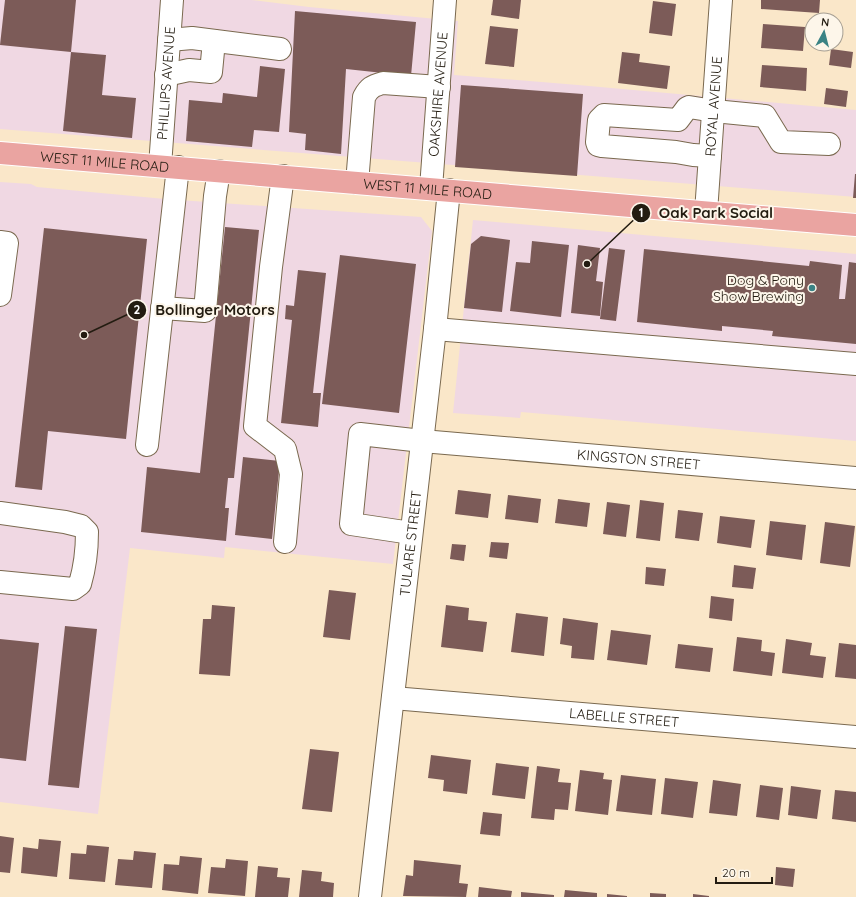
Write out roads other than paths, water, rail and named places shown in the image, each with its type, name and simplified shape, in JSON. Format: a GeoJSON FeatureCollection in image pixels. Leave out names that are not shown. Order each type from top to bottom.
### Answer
{"type":"FeatureCollection","features":[{"type":"Feature","properties":{"kind":"main road","name":"WEST 11 MILE ROAD"},"geometry":{"type":"LineString","coordinates":[[0,153],[856,224]]}},
{"type":"Feature","properties":{"kind":"street","name":"PHILLIPS AVENUE"},"geometry":{"type":"LineString","coordinates":[[147,445],[162,308],[169,166],[166,75],[172,0]]}},
{"type":"Feature","properties":{"kind":"street","name":"OAKSHIRE AVENUE"},"geometry":{"type":"LineString","coordinates":[[440,189],[439,88],[445,0]]}},
{"type":"Feature","properties":{"kind":"street","name":"ROYAL AVENUE"},"geometry":{"type":"LineString","coordinates":[[706,212],[721,0]]}},
{"type":"Feature","properties":{"kind":"street"},"geometry":{"type":"LineString","coordinates":[[169,40],[192,38],[280,49]]}},
{"type":"Feature","properties":{"kind":"street"},"geometry":{"type":"LineString","coordinates":[[166,75],[189,70],[211,72],[214,41]]}},
{"type":"Feature","properties":{"kind":"street"},"geometry":{"type":"LineString","coordinates":[[358,183],[364,97],[368,90],[374,85],[383,83],[439,88]]}},
{"type":"Feature","properties":{"kind":"street"},"geometry":{"type":"LineString","coordinates":[[676,152],[678,120],[689,107],[765,116],[781,142],[829,144]]}},
{"type":"Feature","properties":{"kind":"street"},"geometry":{"type":"LineString","coordinates":[[678,120],[604,115],[599,120],[596,142],[598,145],[602,146],[710,156]]}},
{"type":"Feature","properties":{"kind":"street"},"geometry":{"type":"LineString","coordinates":[[162,308],[205,311],[219,171]]}},
{"type":"Feature","properties":{"kind":"street"},"geometry":{"type":"LineString","coordinates":[[283,176],[271,267],[256,426],[285,449],[291,474],[285,542]]}},
{"type":"Feature","properties":{"kind":"street","name":"TULARE STREET"},"geometry":{"type":"LineString","coordinates":[[370,897],[434,329],[440,189]]}},
{"type":"Feature","properties":{"kind":"street"},"geometry":{"type":"LineString","coordinates":[[0,242],[6,243],[0,295]]}},
{"type":"Feature","properties":{"kind":"street"},"geometry":{"type":"LineString","coordinates":[[434,329],[856,364]]}},
{"type":"Feature","properties":{"kind":"street","name":"KINGSTON STREET"},"geometry":{"type":"LineString","coordinates":[[411,532],[351,524],[360,434],[422,441],[856,478]]}},
{"type":"Feature","properties":{"kind":"street"},"geometry":{"type":"LineString","coordinates":[[0,513],[65,522],[81,526],[87,532],[87,542],[80,584],[73,589],[0,582]]}},
{"type":"Feature","properties":{"kind":"street","name":"LABELLE STREET"},"geometry":{"type":"LineString","coordinates":[[393,698],[856,737]]}},
{"type":"Feature","properties":{"kind":"place","name":"Oak Park Social"},"geometry":{"type":"Point","coordinates":[587,264]}},
{"type":"Feature","properties":{"kind":"place","name":"Dog & Pony Show Brewing"},"geometry":{"type":"Point","coordinates":[812,288]}},
{"type":"Feature","properties":{"kind":"place","name":"Bollinger Motors"},"geometry":{"type":"Point","coordinates":[84,335]}}]}
